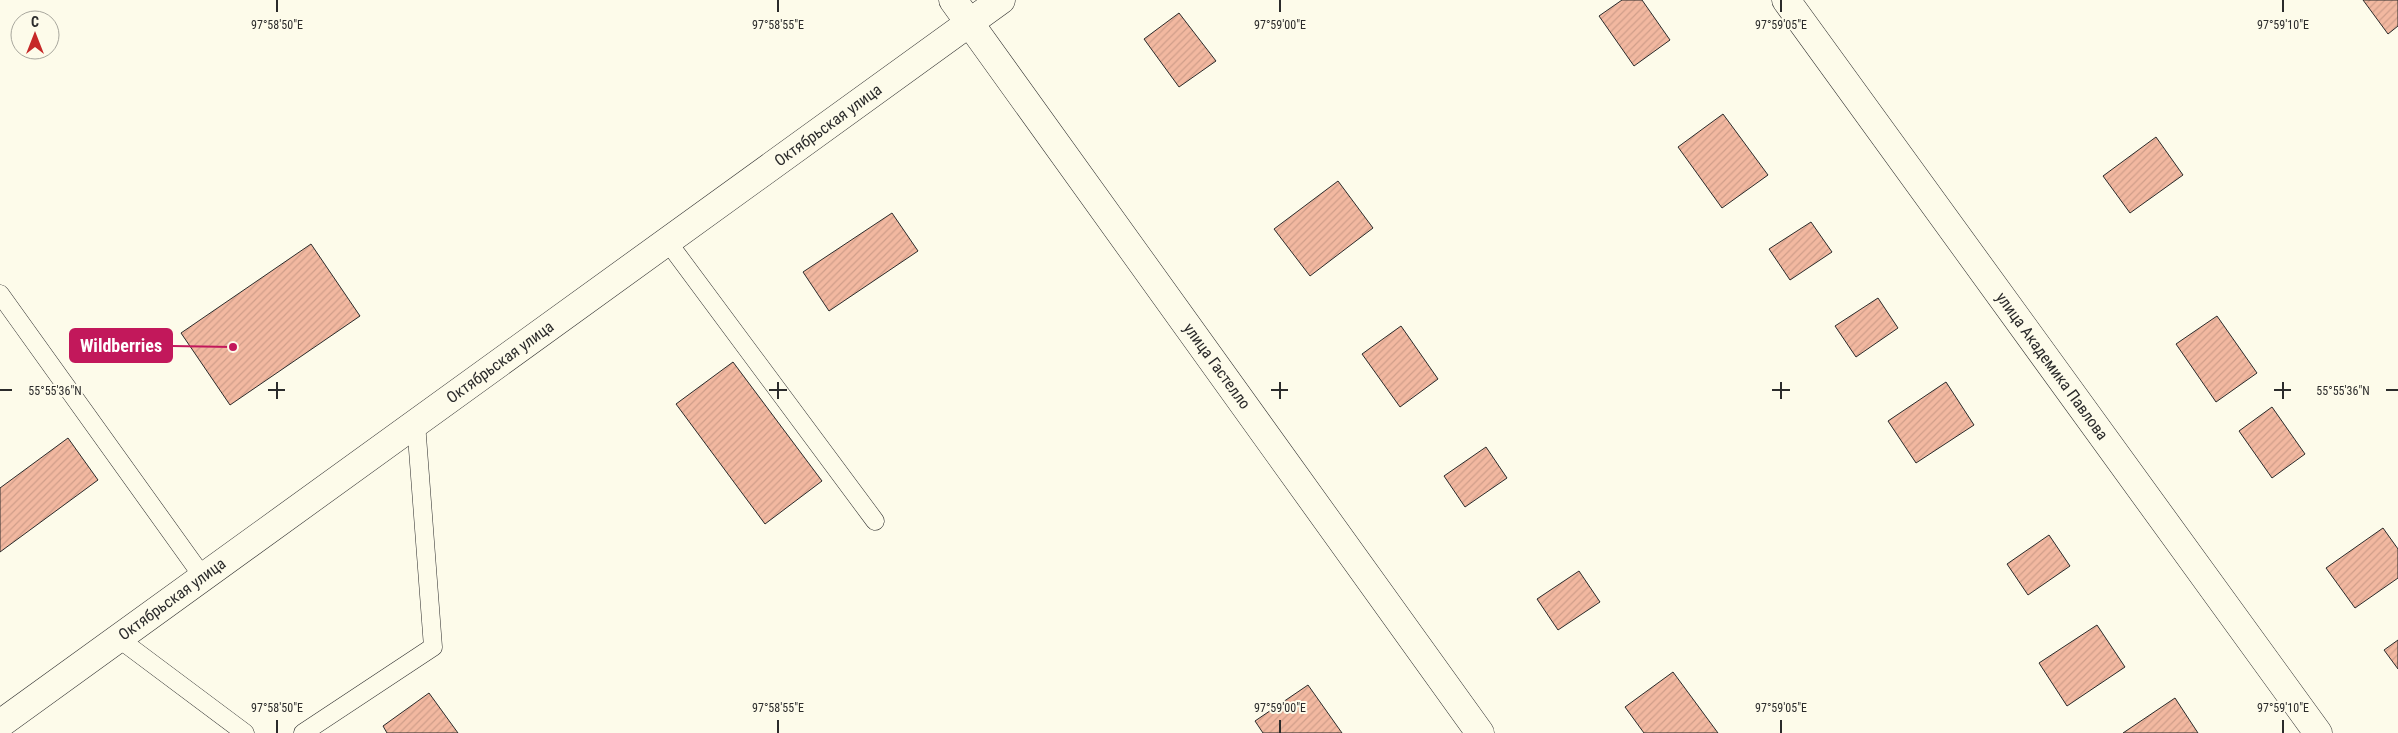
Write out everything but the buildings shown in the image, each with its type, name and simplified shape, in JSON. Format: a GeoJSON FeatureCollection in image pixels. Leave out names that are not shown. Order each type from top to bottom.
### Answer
{"type":"FeatureCollection","features":[{"type":"Feature","properties":{"kind":"street","name":"улица Гастелло"},"geometry":{"type":"LineString","coordinates":[[953,0],[1480,733]]}},
{"type":"Feature","properties":{"kind":"street","name":"Октябрьская улица"},"geometry":{"type":"LineString","coordinates":[[0,724],[1001,0]]}},
{"type":"Feature","properties":{"kind":"street","name":"улица Академика Павлова"},"geometry":{"type":"LineString","coordinates":[[1786,0],[2318,733]]}},
{"type":"Feature","properties":{"kind":"lane"},"geometry":{"type":"LineString","coordinates":[[667,241],[875,521]]}},
{"type":"Feature","properties":{"kind":"lane"},"geometry":{"type":"LineString","coordinates":[[0,294],[203,577]]}},
{"type":"Feature","properties":{"kind":"lane"},"geometry":{"type":"LineString","coordinates":[[303,733],[433,647],[416,423]]}},
{"type":"Feature","properties":{"kind":"lane"},"geometry":{"type":"LineString","coordinates":[[118,638],[245,733]]}},
{"type":"Feature","properties":{"kind":"place","name":"Wildberries"},"geometry":{"type":"Point","coordinates":[233,347]}}]}
